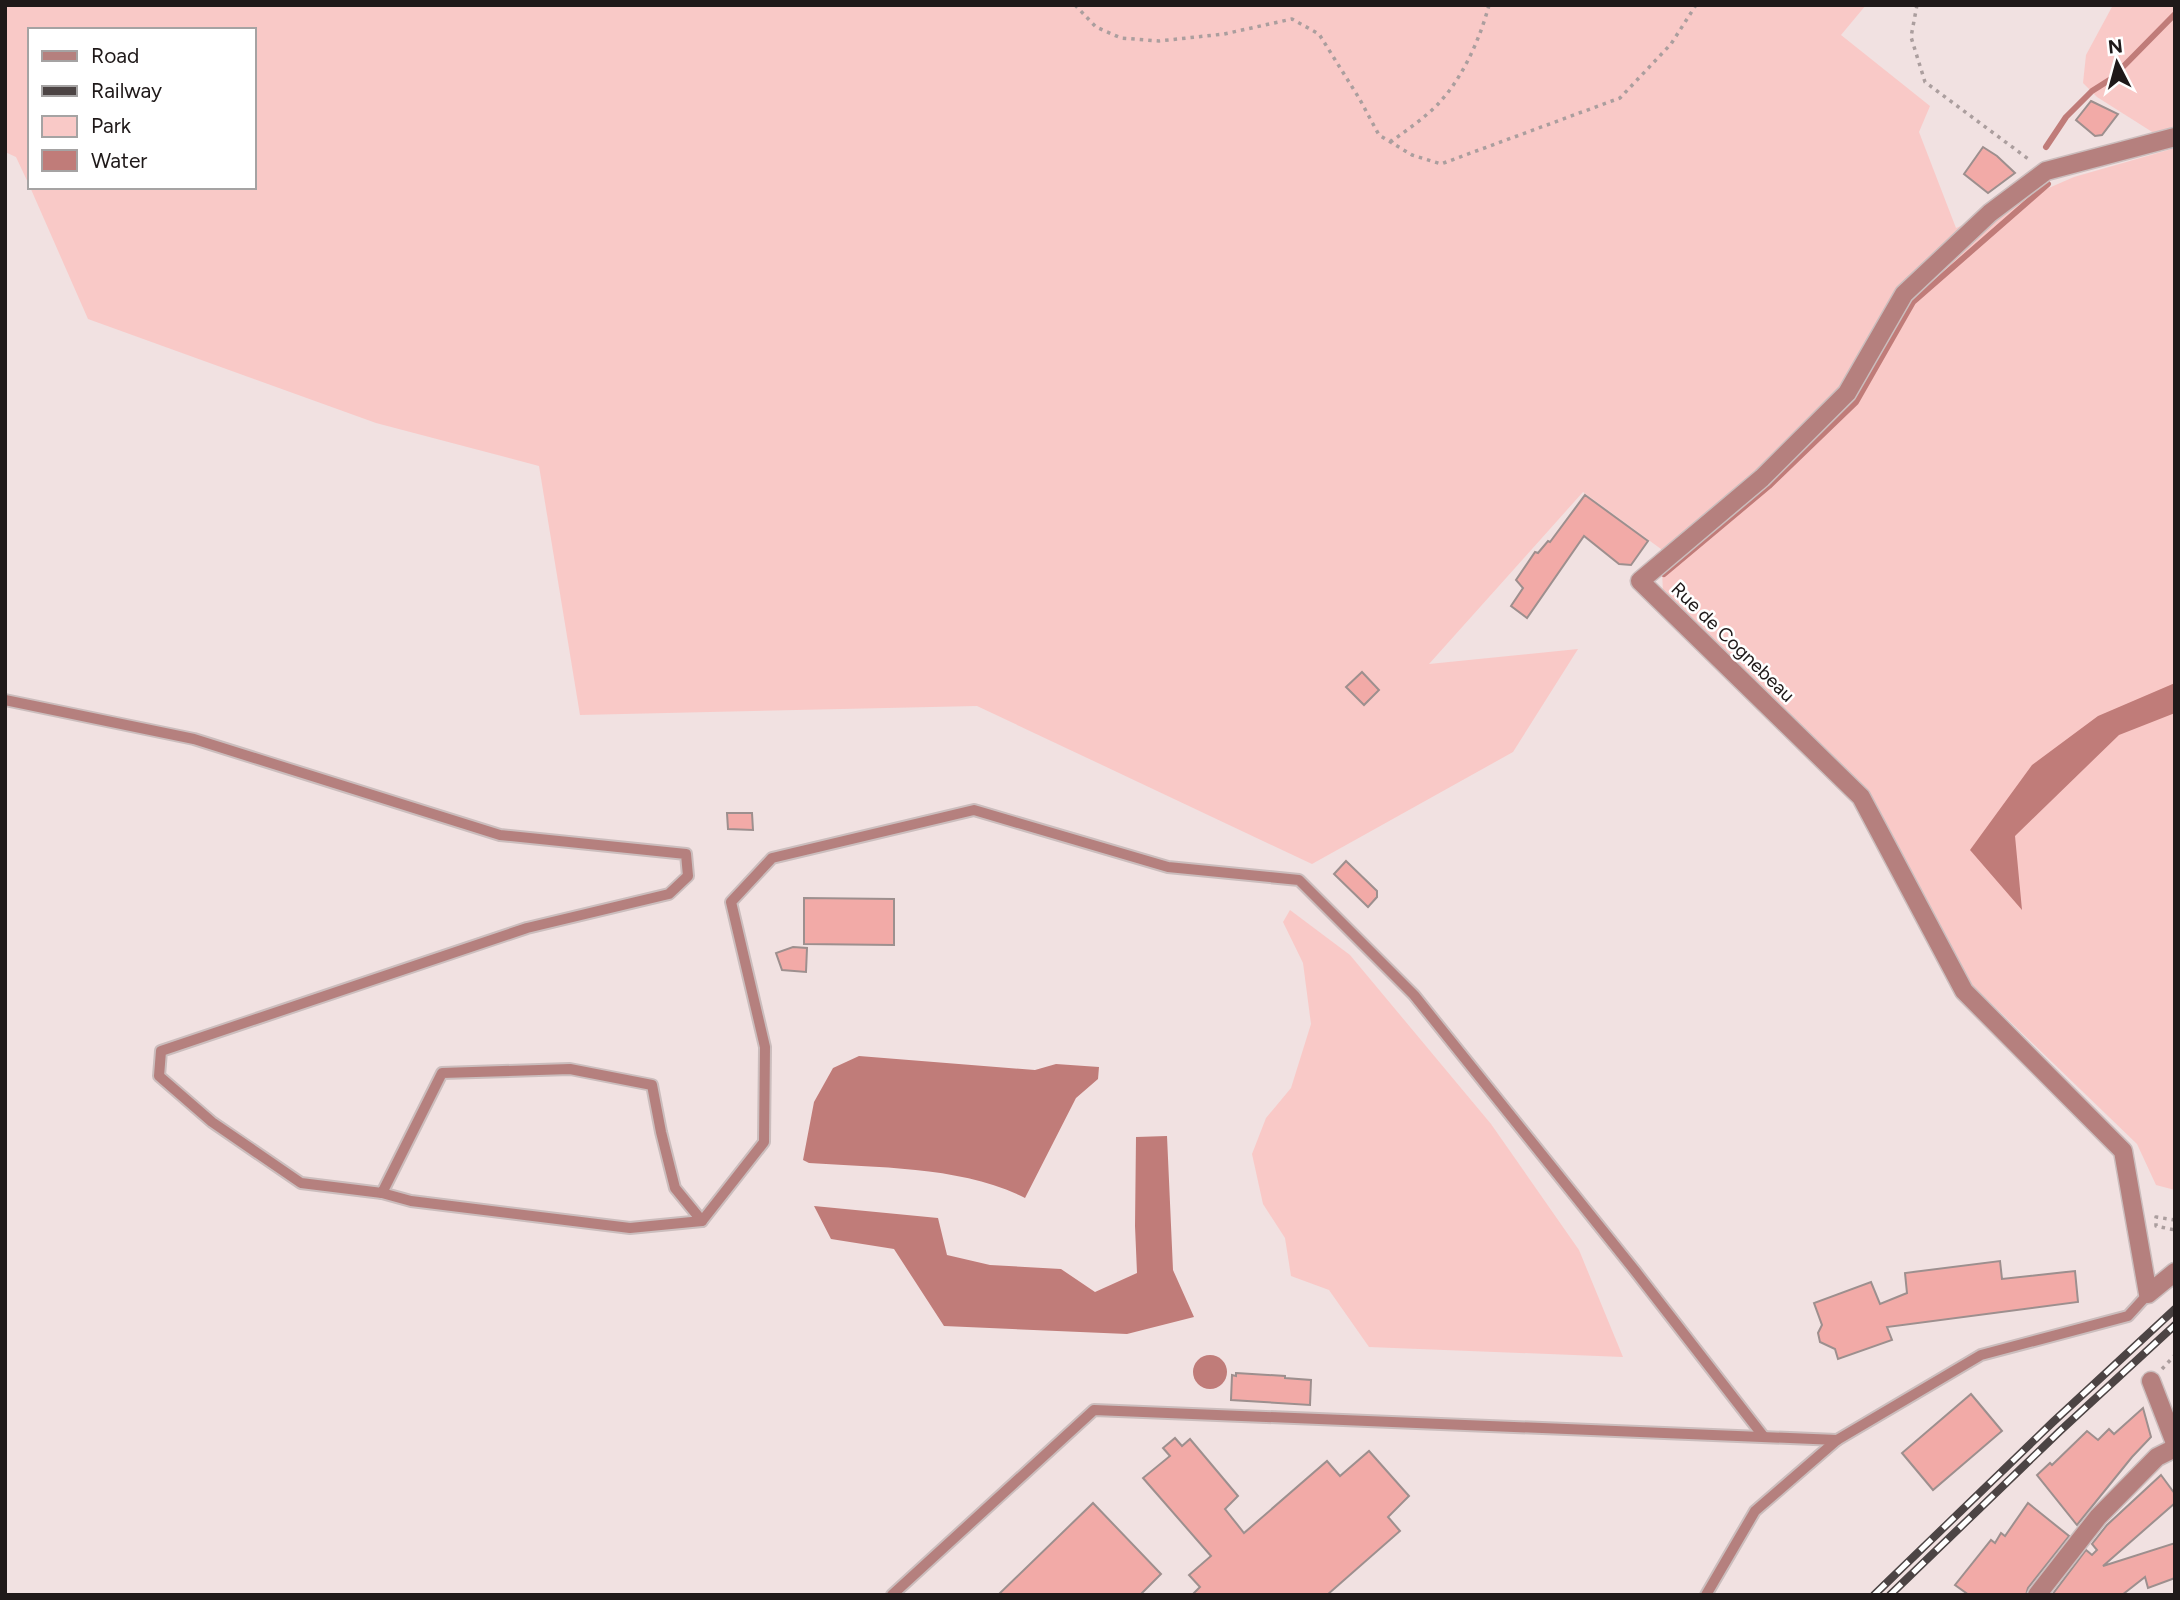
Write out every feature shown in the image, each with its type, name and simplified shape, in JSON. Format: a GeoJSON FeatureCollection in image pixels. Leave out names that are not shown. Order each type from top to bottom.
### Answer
{"type":"FeatureCollection","features":[{"type":"Feature","properties":{"kind":"street","name":"Rue de Cognebeau"},"geometry":{"type":"LineString","coordinates":[[2148,1294],[2123,1151],[1964,990],[1861,797],[1640,581],[1762,478],[1847,393],[1904,294],[1990,213],[2046,172],[2175,137]]}},
{"type":"Feature","properties":{"kind":"street"},"geometry":{"type":"LineString","coordinates":[[2148,1294],[2175,1272]]}},
{"type":"Feature","properties":{"kind":"street"},"geometry":{"type":"LineString","coordinates":[[2037,1595],[2098,1517],[2158,1457],[2175,1446],[2151,1381]]}},
{"type":"Feature","properties":{"kind":"lane"},"geometry":{"type":"LineString","coordinates":[[5,700],[194,739],[500,835],[686,854],[688,876],[669,894],[527,928],[161,1051],[159,1076],[212,1122],[301,1183],[382,1193],[411,1201],[630,1228],[702,1221],[764,1142],[765,1047],[732,902],[772,858],[974,810],[1168,867],[1298,880],[1414,995],[1764,1437]]}},
{"type":"Feature","properties":{"kind":"lane"},"geometry":{"type":"LineString","coordinates":[[382,1193],[442,1073],[570,1069],[652,1085],[660,1132],[675,1188],[702,1221]]}},
{"type":"Feature","properties":{"kind":"lane"},"geometry":{"type":"LineString","coordinates":[[1706,1595],[1755,1511],[1837,1440],[1980,1355],[2128,1316],[2148,1294]]}},
{"type":"Feature","properties":{"kind":"lane"},"geometry":{"type":"LineString","coordinates":[[892,1595],[1094,1410],[1837,1440]]}},
{"type":"Feature","properties":{"kind":"path"},"geometry":{"type":"LineString","coordinates":[[1076,5],[1096,27],[1121,38],[1158,41],[1224,34],[1292,19],[1319,34],[1379,135],[1412,155],[1441,164],[1620,98],[1671,44],[1696,5]]}},
{"type":"Feature","properties":{"kind":"path"},"geometry":{"type":"LineString","coordinates":[[1379,135],[1392,141],[1439,103],[1461,74],[1489,5]]}},
{"type":"Feature","properties":{"kind":"path"},"geometry":{"type":"LineString","coordinates":[[1917,5],[1911,37],[1925,82],[2046,172]]}},
{"type":"Feature","properties":{"kind":"path"},"geometry":{"type":"LineString","coordinates":[[2175,1220],[2157,1217],[2155,1226],[2175,1230]]}},
{"type":"Feature","properties":{"kind":"green space"},"geometry":{"type":"Polygon","coordinates":[[[5,5],[1866,5],[1841,35],[1930,106],[1919,132],[1956,228],[2074,177],[2175,148],[2175,1190],[2156,1185],[2137,1144],[1970,983],[1866,792],[1663,592],[1661,549],[1583,492],[1429,664],[1578,649],[1513,752],[1312,864],[977,706],[580,715],[539,466],[376,423],[88,319],[31,189],[256,189],[256,28],[28,28],[28,183],[16,157],[5,152],[5,5]]]}},
{"type":"Feature","properties":{"kind":"green space"},"geometry":{"type":"Polygon","coordinates":[[[2113,5],[2175,5],[2175,130],[2157,135],[2097,97],[2083,83],[2086,55],[2113,5]]]}},
{"type":"Feature","properties":{"kind":"green space"},"geometry":{"type":"Polygon","coordinates":[[[1290,910],[1350,955],[1491,1124],[1579,1250],[1623,1357],[1369,1347],[1329,1290],[1291,1276],[1285,1238],[1263,1204],[1252,1154],[1266,1118],[1291,1088],[1311,1024],[1303,963],[1283,922],[1290,910]]]}},
{"type":"Feature","properties":{"kind":"water"},"geometry":{"type":"Polygon","coordinates":[[[2175,683],[2175,713],[2119,735],[2015,836],[2022,910],[1970,850],[2032,765],[2098,716],[2175,683]]]}},
{"type":"Feature","properties":{"kind":"water"},"geometry":{"type":"Polygon","coordinates":[[[859,1056],[1035,1070],[1056,1064],[1099,1067],[1098,1079],[1076,1098],[1025,1198],[975,1180],[947,1174],[809,1163],[803,1160],[814,1102],[833,1068],[859,1056]]]}},
{"type":"Feature","properties":{"kind":"water"},"geometry":{"type":"Polygon","coordinates":[[[1167,1136],[1173,1270],[1194,1317],[1127,1334],[944,1326],[894,1249],[831,1239],[814,1206],[938,1218],[947,1255],[990,1265],[1061,1269],[1095,1292],[1137,1273],[1136,1137],[1167,1136]]]}},
{"type":"Feature","properties":{"kind":"water"},"geometry":{"type":"Polygon","coordinates":[[[1210,1355],[1222,1360],[1227,1372],[1222,1384],[1210,1389],[1198,1384],[1193,1372],[1198,1360],[1210,1355]]]}},
{"type":"Feature","properties":{"kind":"building"},"geometry":{"type":"Polygon","coordinates":[[[2091,101],[2118,114],[2102,135],[2095,136],[2076,120],[2091,101]]]}},
{"type":"Feature","properties":{"kind":"building"},"geometry":{"type":"Polygon","coordinates":[[[1983,147],[2015,173],[1988,193],[1964,174],[1983,147]]]}},
{"type":"Feature","properties":{"kind":"building"},"geometry":{"type":"Polygon","coordinates":[[[1585,495],[1648,541],[1631,565],[1619,564],[1584,536],[1527,618],[1511,606],[1523,588],[1516,580],[1535,552],[1538,553],[1550,542],[1585,495]]]}},
{"type":"Feature","properties":{"kind":"building"},"geometry":{"type":"Polygon","coordinates":[[[1362,672],[1379,690],[1364,705],[1346,687],[1362,672]]]}},
{"type":"Feature","properties":{"kind":"building"},"geometry":{"type":"Polygon","coordinates":[[[727,813],[752,813],[753,830],[728,829],[727,813]]]}},
{"type":"Feature","properties":{"kind":"building"},"geometry":{"type":"Polygon","coordinates":[[[1346,861],[1377,891],[1377,897],[1368,907],[1334,874],[1346,861]]]}},
{"type":"Feature","properties":{"kind":"building"},"geometry":{"type":"Polygon","coordinates":[[[804,898],[894,899],[894,945],[804,944],[804,898]]]}},
{"type":"Feature","properties":{"kind":"building"},"geometry":{"type":"Polygon","coordinates":[[[793,947],[807,948],[806,972],[782,970],[776,953],[793,947]]]}},
{"type":"Feature","properties":{"kind":"building"},"geometry":{"type":"Polygon","coordinates":[[[2000,1261],[2002,1279],[2075,1271],[2078,1302],[1887,1327],[1892,1340],[1838,1359],[1835,1349],[1820,1342],[1818,1333],[1822,1325],[1814,1303],[1871,1282],[1880,1304],[1907,1293],[1905,1273],[2000,1261]]]}},
{"type":"Feature","properties":{"kind":"building"},"geometry":{"type":"Polygon","coordinates":[[[1236,1373],[1311,1380],[1310,1405],[1231,1400],[1232,1375],[1236,1376],[1236,1373]]]}},
{"type":"Feature","properties":{"kind":"building"},"geometry":{"type":"Polygon","coordinates":[[[1971,1394],[2002,1431],[1933,1490],[1902,1453],[1971,1394]]]}},
{"type":"Feature","properties":{"kind":"building"},"geometry":{"type":"Polygon","coordinates":[[[2143,1408],[2151,1437],[2077,1525],[2037,1475],[2050,1463],[2052,1465],[2087,1431],[2098,1440],[2109,1429],[2114,1434],[2143,1408]]]}},
{"type":"Feature","properties":{"kind":"building"},"geometry":{"type":"Polygon","coordinates":[[[1175,1438],[1182,1446],[1190,1439],[1238,1496],[1225,1509],[1244,1533],[1327,1461],[1340,1476],[1369,1451],[1409,1496],[1388,1517],[1400,1531],[1327,1595],[1192,1595],[1200,1587],[1189,1575],[1211,1556],[1143,1478],[1170,1456],[1163,1448],[1175,1438]]]}},
{"type":"Feature","properties":{"kind":"building"},"geometry":{"type":"Polygon","coordinates":[[[2161,1475],[2175,1494],[2175,1503],[2103,1566],[2175,1543],[2175,1578],[2148,1588],[2145,1577],[2122,1595],[2052,1595],[2086,1550],[2092,1555],[2097,1550],[2092,1544],[2107,1525],[2161,1475]]]}},
{"type":"Feature","properties":{"kind":"building"},"geometry":{"type":"Polygon","coordinates":[[[1093,1503],[1161,1574],[1140,1595],[998,1595],[1093,1503]]]}},
{"type":"Feature","properties":{"kind":"building"},"geometry":{"type":"Polygon","coordinates":[[[2028,1503],[2069,1536],[2028,1588],[2026,1595],[1969,1595],[1955,1585],[1991,1540],[1995,1543],[2001,1533],[2005,1536],[2028,1503]]]}},
{"type":"Feature","properties":{"kind":"waterway"},"geometry":{"type":"LineString","coordinates":[[2046,147],[2066,117],[2092,91],[2111,79],[2175,14]]}},
{"type":"Feature","properties":{"kind":"waterway"},"geometry":{"type":"LineString","coordinates":[[1664,574],[1769,486],[1856,402],[1913,302],[2048,184]]}},
{"type":"Feature","properties":{"kind":"railway"},"geometry":{"type":"LineString","coordinates":[[1874,1595],[2053,1422],[2175,1309]]}},
{"type":"Feature","properties":{"kind":"railway"},"geometry":{"type":"LineString","coordinates":[[1890,1595],[2060,1431],[2175,1325]]}}]}
